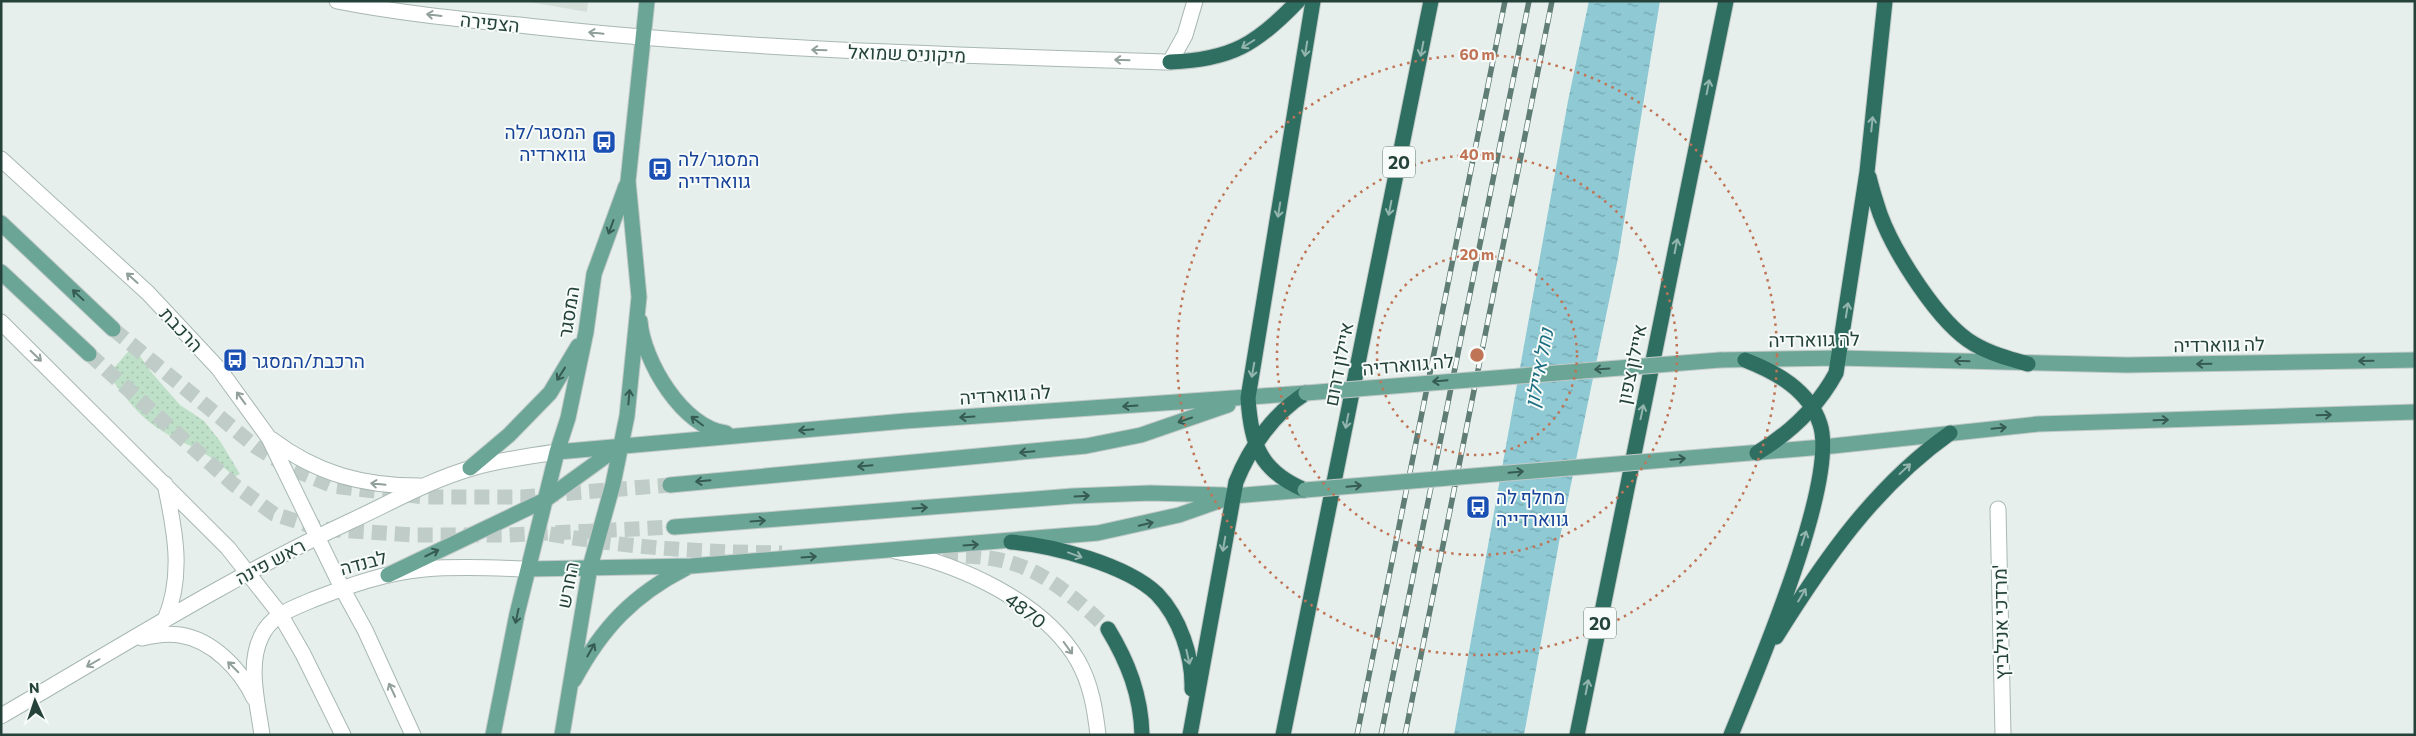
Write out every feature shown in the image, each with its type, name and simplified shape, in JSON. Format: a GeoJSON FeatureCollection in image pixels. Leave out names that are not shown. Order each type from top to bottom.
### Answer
{"type":"FeatureCollection","features":[{"type":"Feature","properties":{"kind":"highway"},"geometry":{"type":"LineString","coordinates":[[1170,62],[1196,61],[1238,50],[1275,24],[1298,1]]}},
{"type":"Feature","properties":{"kind":"highway"},"geometry":{"type":"LineString","coordinates":[[1305,490],[1278,475],[1266,464],[1255,446],[1248,398],[1313,1]]}},
{"type":"Feature","properties":{"kind":"highway","name":"איילון דרום"},"geometry":{"type":"LineString","coordinates":[[1283,735],[1431,1]]}},
{"type":"Feature","properties":{"kind":"highway","name":"איילון צפון"},"geometry":{"type":"LineString","coordinates":[[1577,735],[1726,1]]}},
{"type":"Feature","properties":{"kind":"highway"},"geometry":{"type":"LineString","coordinates":[[1757,452],[1776,442],[1813,407],[1826,392],[1836,374],[1867,172],[1885,1]]}},
{"type":"Feature","properties":{"kind":"highway"},"geometry":{"type":"LineString","coordinates":[[1867,172],[1880,216],[1914,278],[1938,311],[1973,344],[2001,356],[2028,364]]}},
{"type":"Feature","properties":{"kind":"highway"},"geometry":{"type":"LineString","coordinates":[[1731,735],[1785,594],[1818,493],[1823,447],[1821,426],[1813,407],[1785,379],[1745,360]]}},
{"type":"Feature","properties":{"kind":"highway"},"geometry":{"type":"LineString","coordinates":[[1191,728],[1233,496],[1241,471],[1255,446],[1285,408],[1306,393]]}},
{"type":"Feature","properties":{"kind":"highway"},"geometry":{"type":"LineString","coordinates":[[1758,666],[1811,581],[1871,503],[1922,453],[1950,433]]}},
{"type":"Feature","properties":{"kind":"highway"},"geometry":{"type":"LineString","coordinates":[[1011,542],[1046,545],[1073,554],[1130,577],[1156,594],[1176,621],[1189,656],[1192,679],[1191,728]]}},
{"type":"Feature","properties":{"kind":"highway"},"geometry":{"type":"LineString","coordinates":[[1108,629],[1124,655],[1133,676],[1139,704],[1142,735]]}},
{"type":"Feature","properties":{"kind":"main road","name":"המסגר"},"geometry":{"type":"LineString","coordinates":[[621,446],[628,416],[639,297],[628,182],[647,1]]}},
{"type":"Feature","properties":{"kind":"main road","name":"המסגר"},"geometry":{"type":"LineString","coordinates":[[557,452],[568,418],[586,332],[594,274],[628,182]]}},
{"type":"Feature","properties":{"kind":"main road"},"geometry":{"type":"LineString","coordinates":[[1,223],[113,329]]}},
{"type":"Feature","properties":{"kind":"main road"},"geometry":{"type":"LineString","coordinates":[[1,272],[89,354]]}},
{"type":"Feature","properties":{"kind":"main road"},"geometry":{"type":"LineString","coordinates":[[639,297],[641,327],[649,355],[657,372],[678,402],[690,416],[704,426],[720,432],[742,435]]}},
{"type":"Feature","properties":{"kind":"main road"},"geometry":{"type":"LineString","coordinates":[[470,468],[509,435],[550,393],[586,332]]}},
{"type":"Feature","properties":{"kind":"main road","name":"לה גווארדיה"},"geometry":{"type":"LineString","coordinates":[[557,452],[915,420],[1248,398],[1720,360],[1839,358],[2127,366],[2415,360]]}},
{"type":"Feature","properties":{"kind":"main road"},"geometry":{"type":"LineString","coordinates":[[670,484],[1086,446],[1141,435],[1248,398]]}},
{"type":"Feature","properties":{"kind":"main road"},"geometry":{"type":"LineString","coordinates":[[674,527],[1073,496],[1150,493],[1233,496],[1823,447],[2038,424],[2415,412]]}},
{"type":"Feature","properties":{"kind":"main road"},"geometry":{"type":"LineString","coordinates":[[388,575],[545,500],[621,446]]}},
{"type":"Feature","properties":{"kind":"main road","name":"החרש"},"geometry":{"type":"LineString","coordinates":[[562,735],[590,567],[621,446]]}},
{"type":"Feature","properties":{"kind":"main road"},"geometry":{"type":"LineString","coordinates":[[493,735],[528,568],[557,452]]}},
{"type":"Feature","properties":{"kind":"main road"},"geometry":{"type":"LineString","coordinates":[[590,567],[691,566],[1011,542],[1098,533],[1143,525],[1179,515],[1233,496]]}},
{"type":"Feature","properties":{"kind":"main road"},"geometry":{"type":"LineString","coordinates":[[568,692],[597,640],[622,612],[652,586],[691,566]]}},
{"type":"Feature","properties":{"kind":"main road","name":"לבנדה"},"geometry":{"type":"LineString","coordinates":[[528,568],[590,567]]}},
{"type":"Feature","properties":{"kind":"street","name":"הצפירה"},"geometry":{"type":"LineString","coordinates":[[337,1],[468,19],[644,38]]}},
{"type":"Feature","properties":{"kind":"street"},"geometry":{"type":"LineString","coordinates":[[1170,62],[1185,35],[1195,1]]}},
{"type":"Feature","properties":{"kind":"street","name":"מיקוניס שמואל"},"geometry":{"type":"LineString","coordinates":[[644,38],[815,50],[1170,62]]}},
{"type":"Feature","properties":{"kind":"street","name":"הרכבת"},"geometry":{"type":"LineString","coordinates":[[1,159],[148,293],[219,369],[269,438],[316,537],[364,630],[413,735]]}},
{"type":"Feature","properties":{"kind":"street"},"geometry":{"type":"LineString","coordinates":[[1,322],[164,483],[228,548],[248,572],[280,614],[303,654],[343,735]]}},
{"type":"Feature","properties":{"kind":"street"},"geometry":{"type":"LineString","coordinates":[[269,438],[286,450],[326,471],[354,480],[377,485],[426,486]]}},
{"type":"Feature","properties":{"kind":"street","name":"ראש פינה"},"geometry":{"type":"LineString","coordinates":[[1,716],[248,572],[316,537],[426,486],[470,468],[510,458],[557,452]]}},
{"type":"Feature","properties":{"kind":"street"},"geometry":{"type":"LineString","coordinates":[[164,483],[172,514],[177,566],[172,603],[164,620]]}},
{"type":"Feature","properties":{"kind":"street","name":"מרדכי אנילביץ'"},"geometry":{"type":"LineString","coordinates":[[1998,509],[2003,735]]}},
{"type":"Feature","properties":{"kind":"street","name":"4870"},"geometry":{"type":"LineString","coordinates":[[891,551],[942,563],[973,575],[1000,590],[1036,616],[1061,638],[1078,661],[1089,686],[1098,735]]}},
{"type":"Feature","properties":{"kind":"street","name":"לבנדה"},"geometry":{"type":"LineString","coordinates":[[262,735],[255,680],[256,655],[261,637],[280,614],[342,588],[388,575],[425,569],[528,568]]}},
{"type":"Feature","properties":{"kind":"street"},"geometry":{"type":"LineString","coordinates":[[135,639],[159,634],[180,635],[201,642],[237,669],[248,686],[258,709]]}},
{"type":"Feature","properties":{"kind":"shaded area"},"geometry":{"type":"Polygon","coordinates":[[[524,1],[588,1],[587,12],[524,1]]]}},
{"type":"Feature","properties":{"kind":"green space"},"geometry":{"type":"Polygon","coordinates":[[[133,346],[151,372],[180,405],[204,421],[220,441],[240,474],[234,477],[206,454],[156,427],[130,403],[108,375],[133,346]]]}},
{"type":"Feature","properties":{"kind":"water","name":"נחל איילון"},"geometry":{"type":"Polygon","coordinates":[[[1589,1],[1660,1],[1618,258],[1560,537],[1524,735],[1454,735],[1568,101],[1589,1]]]}},
{"type":"Feature","properties":{"kind":"tunnel"},"geometry":{"type":"LineString","coordinates":[[113,329],[256,447],[292,469],[333,486],[424,497],[522,497],[670,485]]}},
{"type":"Feature","properties":{"kind":"tunnel"},"geometry":{"type":"LineString","coordinates":[[89,354],[233,484],[274,514],[321,529],[413,535],[509,535],[674,527]]}},
{"type":"Feature","properties":{"kind":"tunnel"},"geometry":{"type":"LineString","coordinates":[[550,534],[609,543],[666,548],[723,552],[782,553]]}},
{"type":"Feature","properties":{"kind":"tunnel"},"geometry":{"type":"LineString","coordinates":[[920,555],[983,557],[1019,565],[1033,571],[1060,588],[1108,629]]}},
{"type":"Feature","properties":{"kind":"railway"},"geometry":{"type":"LineString","coordinates":[[1357,735],[1505,1]]}},
{"type":"Feature","properties":{"kind":"railway"},"geometry":{"type":"LineString","coordinates":[[1381,735],[1529,1]]}},
{"type":"Feature","properties":{"kind":"railway"},"geometry":{"type":"LineString","coordinates":[[1405,735],[1552,1]]}},
{"type":"Feature","properties":{"kind":"place","name":"המסגר/לה גווארדיה"},"geometry":{"type":"Point","coordinates":[604,142]}},
{"type":"Feature","properties":{"kind":"place","name":"המסגר/לה גווארדייה"},"geometry":{"type":"Point","coordinates":[660,169]}},
{"type":"Feature","properties":{"kind":"place","name":"הרכבת/המסגר"},"geometry":{"type":"Point","coordinates":[235,360]}},
{"type":"Feature","properties":{"kind":"place","name":"מחלף לה גווארדייה"},"geometry":{"type":"Point","coordinates":[1478,507]}}]}
